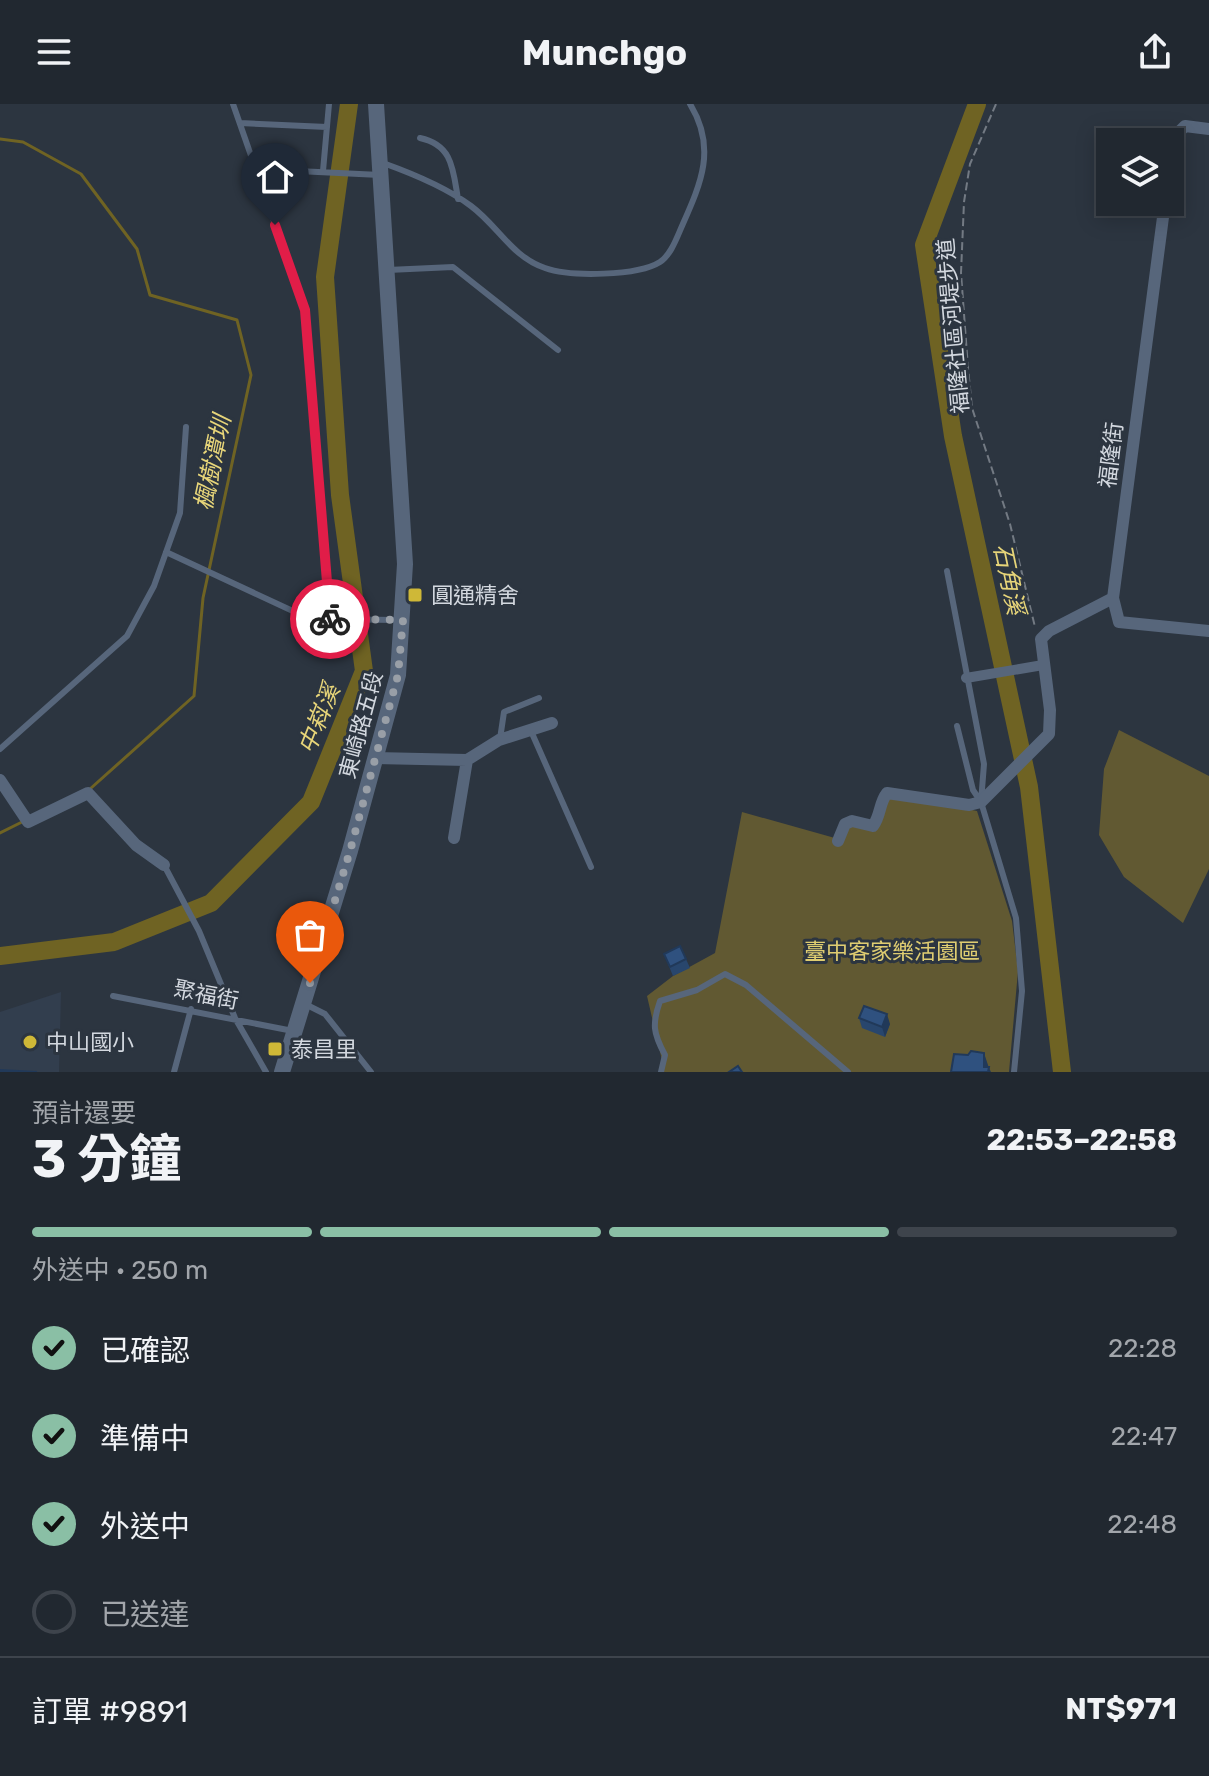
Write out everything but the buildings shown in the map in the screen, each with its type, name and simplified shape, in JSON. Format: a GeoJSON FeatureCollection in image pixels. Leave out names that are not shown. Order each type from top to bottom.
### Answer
{"type":"FeatureCollection","features":[{"type":"Feature","properties":{"kind":"street","name":"東崎路五段"},"geometry":{"type":"LineString","coordinates":[[282,1072],[398,675],[405,564],[376,104]]}},
{"type":"Feature","properties":{"kind":"street"},"geometry":{"type":"LineString","coordinates":[[1183,128],[1209,129]]}},
{"type":"Feature","properties":{"kind":"street","name":"福隆街"},"geometry":{"type":"LineString","coordinates":[[1113,598],[1163,216]]}},
{"type":"Feature","properties":{"kind":"street"},"geometry":{"type":"LineString","coordinates":[[838,841],[845,824],[852,821],[873,826],[879,818],[881,799],[887,793],[969,805],[981,802],[1049,734],[1050,710],[1041,639],[1049,631],[1113,598],[1119,622],[1209,631]]}},
{"type":"Feature","properties":{"kind":"street"},"geometry":{"type":"LineString","coordinates":[[966,678],[1043,665]]}},
{"type":"Feature","properties":{"kind":"street"},"geometry":{"type":"LineString","coordinates":[[375,758],[467,760],[499,740],[552,723]]}},
{"type":"Feature","properties":{"kind":"street"},"geometry":{"type":"LineString","coordinates":[[454,838],[467,760]]}},
{"type":"Feature","properties":{"kind":"street"},"geometry":{"type":"LineString","coordinates":[[0,780],[28,822],[88,793],[136,845],[164,865]]}},
{"type":"Feature","properties":{"kind":"lane"},"geometry":{"type":"LineString","coordinates":[[233,104],[305,310],[330,619]]}},
{"type":"Feature","properties":{"kind":"lane"},"geometry":{"type":"LineString","coordinates":[[323,171],[329,104]]}},
{"type":"Feature","properties":{"kind":"lane"},"geometry":{"type":"LineString","coordinates":[[256,169],[380,175],[409,172],[471,206],[520,256],[545,268],[580,275],[633,270],[661,262],[673,246],[702,179],[704,152],[700,121],[690,104]]}},
{"type":"Feature","properties":{"kind":"lane"},"geometry":{"type":"LineString","coordinates":[[240,123],[327,127]]}},
{"type":"Feature","properties":{"kind":"lane"},"geometry":{"type":"LineString","coordinates":[[420,138],[436,141],[443,147],[452,167],[458,199]]}},
{"type":"Feature","properties":{"kind":"lane"},"geometry":{"type":"LineString","coordinates":[[388,270],[453,267],[558,350]]}},
{"type":"Feature","properties":{"kind":"lane"},"geometry":{"type":"LineString","coordinates":[[0,749],[127,636],[154,586],[180,513],[186,427]]}},
{"type":"Feature","properties":{"kind":"lane"},"geometry":{"type":"LineString","coordinates":[[166,552],[310,619],[403,620]]}},
{"type":"Feature","properties":{"kind":"lane"},"geometry":{"type":"LineString","coordinates":[[947,571],[984,764],[981,802]]}},
{"type":"Feature","properties":{"kind":"lane"},"geometry":{"type":"LineString","coordinates":[[499,740],[504,712],[539,698]]}},
{"type":"Feature","properties":{"kind":"lane"},"geometry":{"type":"LineString","coordinates":[[957,726],[973,790],[981,802],[1016,918],[1022,991],[1014,1072]]}},
{"type":"Feature","properties":{"kind":"lane"},"geometry":{"type":"LineString","coordinates":[[531,731],[591,867]]}},
{"type":"Feature","properties":{"kind":"lane"},"geometry":{"type":"LineString","coordinates":[[164,865],[199,931],[235,1018],[266,1072]]}},
{"type":"Feature","properties":{"kind":"lane"},"geometry":{"type":"LineString","coordinates":[[661,1072],[665,1055],[655,1037],[655,1016],[660,1001],[697,990],[725,974],[746,985],[848,1072]]}},
{"type":"Feature","properties":{"kind":"lane","name":"聚福街"},"geometry":{"type":"LineString","coordinates":[[113,996],[293,1031]]}},
{"type":"Feature","properties":{"kind":"lane"},"geometry":{"type":"LineString","coordinates":[[303,1003],[325,1014],[371,1072]]}},
{"type":"Feature","properties":{"kind":"lane"},"geometry":{"type":"LineString","coordinates":[[174,1072],[191,1009]]}},
{"type":"Feature","properties":{"kind":"path","name":"福隆社區河堤步道"},"geometry":{"type":"LineString","coordinates":[[996,104],[970,164],[962,217],[961,273],[968,368],[976,421],[1010,524],[1032,621],[1041,639]]}},
{"type":"Feature","properties":{"kind":"shaded area","name":"中山國小"},"geometry":{"type":"Polygon","coordinates":[[[61,992],[59,1072],[0,1072],[0,1012],[61,992]]]}},
{"type":"Feature","properties":{"kind":"green space"},"geometry":{"type":"Polygon","coordinates":[[[1119,730],[1209,776],[1209,869],[1183,923],[1124,877],[1099,835],[1104,769],[1119,730]]]}},
{"type":"Feature","properties":{"kind":"green space","name":"臺中客家樂活園區"},"geometry":{"type":"Polygon","coordinates":[[[888,793],[977,811],[1012,921],[1018,971],[1009,1072],[662,1072],[664,1069],[647,996],[673,976],[715,953],[742,812],[842,840],[851,824],[876,828],[888,793]]]}},
{"type":"Feature","properties":{"kind":"waterway","name":"中嵙溪"},"geometry":{"type":"LineString","coordinates":[[0,956],[114,942],[211,903],[311,802],[364,671],[340,495],[325,277],[349,104]]}},
{"type":"Feature","properties":{"kind":"waterway","name":"石角溪"},"geometry":{"type":"LineString","coordinates":[[977,104],[924,245],[953,436],[1029,787],[1062,1072]]}},
{"type":"Feature","properties":{"kind":"waterway","name":"楓樹潭圳"},"geometry":{"type":"LineString","coordinates":[[0,139],[23,142],[81,174],[137,249],[150,295],[237,320],[251,375],[203,598],[194,696],[90,789]]}},
{"type":"Feature","properties":{"kind":"waterway","name":"楓樹潭圳"},"geometry":{"type":"LineString","coordinates":[[0,833],[22,822]]}},
{"type":"Feature","properties":{"kind":"way so far"},"geometry":{"type":"LineString","coordinates":[[310,983],[398,675],[403,620],[330,619]]}},
{"type":"Feature","properties":{"kind":"place","name":"圓通精舍"},"geometry":{"type":"Point","coordinates":[415,595]}},
{"type":"Feature","properties":{"kind":"place","name":"中山國小"},"geometry":{"type":"Point","coordinates":[30,1042]}},
{"type":"Feature","properties":{"kind":"place","name":"泰昌里"},"geometry":{"type":"Point","coordinates":[275,1049]}},
{"type":"Feature","properties":{"kind":"route"},"geometry":{"type":"LineString","coordinates":[[275,225],[305,310],[330,619]]}}]}
